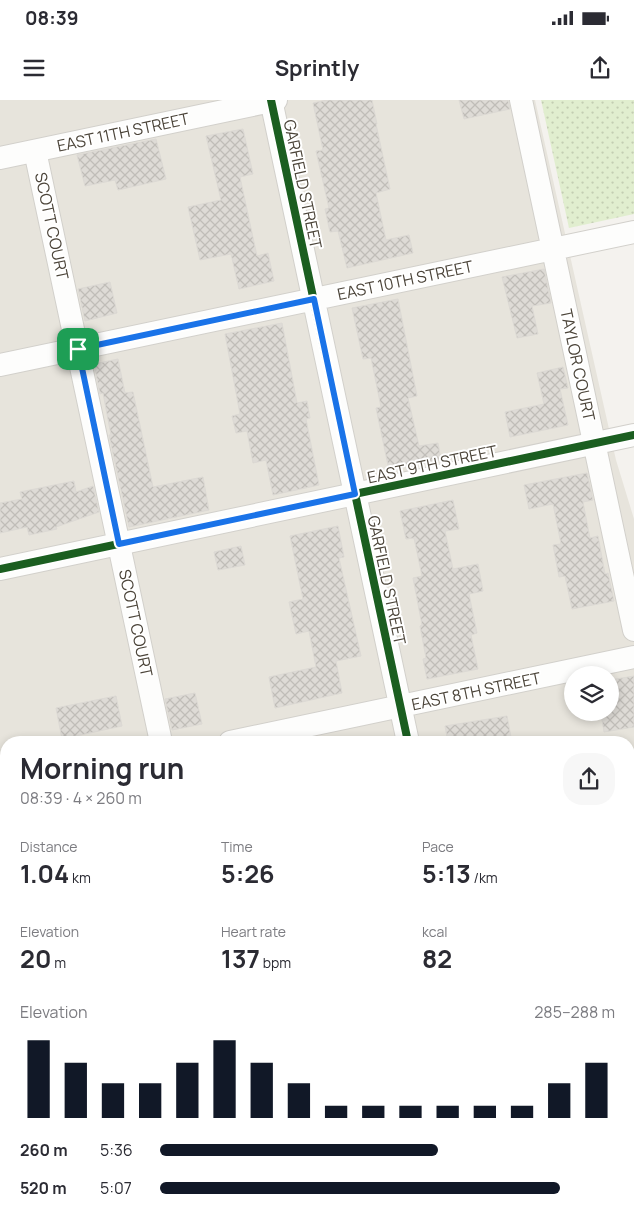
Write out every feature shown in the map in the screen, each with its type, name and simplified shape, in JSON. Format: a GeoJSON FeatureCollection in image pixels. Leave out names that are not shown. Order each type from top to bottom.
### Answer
{"type":"FeatureCollection","features":[{"type":"Feature","properties":{"kind":"street","name":"EAST 11TH STREET"},"geometry":{"type":"LineString","coordinates":[[0,158],[273,100]]}},
{"type":"Feature","properties":{"kind":"street","name":"GARFIELD STREET"},"geometry":{"type":"LineString","coordinates":[[273,100],[407,736]]}},
{"type":"Feature","properties":{"kind":"street","name":"TAYLOR COURT"},"geometry":{"type":"LineString","coordinates":[[521,100],[634,630]]}},
{"type":"Feature","properties":{"kind":"street","name":"SCOTT COURT"},"geometry":{"type":"LineString","coordinates":[[35,150],[160,736]]}},
{"type":"Feature","properties":{"kind":"street","name":"EAST 10TH STREET"},"geometry":{"type":"LineString","coordinates":[[0,366],[634,232]]}},
{"type":"Feature","properties":{"kind":"street","name":"EAST 9TH STREET"},"geometry":{"type":"LineString","coordinates":[[0,569],[634,436]]}},
{"type":"Feature","properties":{"kind":"street","name":"EAST 8TH STREET"},"geometry":{"type":"LineString","coordinates":[[259,736],[634,657]]}},
{"type":"Feature","properties":{"kind":"shaded area"},"geometry":{"type":"Polygon","coordinates":[[[0,100],[535,100],[616,460],[634,519],[634,736],[0,736],[0,100]]]}},
{"type":"Feature","properties":{"kind":"green space"},"geometry":{"type":"Polygon","coordinates":[[[541,100],[634,100],[634,214],[569,228],[541,100]]]}},
{"type":"Feature","properties":{"kind":"building"},"geometry":{"type":"Polygon","coordinates":[[[327,100],[372,100],[390,189],[376,193],[386,240],[409,235],[413,253],[347,268],[338,231],[330,232],[325,209],[329,208],[316,151],[323,150],[313,103],[327,100]]]}},
{"type":"Feature","properties":{"kind":"building"},"geometry":{"type":"Polygon","coordinates":[[[459,100],[508,100],[510,109],[464,119],[459,100]]]}},
{"type":"Feature","properties":{"kind":"building"},"geometry":{"type":"Polygon","coordinates":[[[243,129],[253,174],[240,177],[257,256],[268,253],[274,281],[239,289],[231,254],[200,260],[188,207],[221,200],[206,136],[243,129]]]}},
{"type":"Feature","properties":{"kind":"building"},"geometry":{"type":"Polygon","coordinates":[[[156,139],[166,179],[118,190],[115,180],[85,186],[77,155],[156,139]]]}},
{"type":"Feature","properties":{"kind":"building"},"geometry":{"type":"Polygon","coordinates":[[[544,269],[551,303],[532,306],[538,334],[517,338],[502,277],[544,269]]]}},
{"type":"Feature","properties":{"kind":"building"},"geometry":{"type":"Polygon","coordinates":[[[110,282],[117,313],[85,321],[78,289],[110,282]]]}},
{"type":"Feature","properties":{"kind":"building"},"geometry":{"type":"Polygon","coordinates":[[[398,299],[417,396],[408,398],[419,446],[438,443],[441,460],[389,470],[376,408],[381,407],[371,358],[363,359],[352,308],[398,299]]]}},
{"type":"Feature","properties":{"kind":"building"},"geometry":{"type":"Polygon","coordinates":[[[282,323],[297,403],[307,401],[310,418],[306,419],[319,485],[273,495],[266,460],[253,463],[247,431],[236,433],[232,416],[240,414],[225,334],[282,323]]]}},
{"type":"Feature","properties":{"kind":"building"},"geometry":{"type":"Polygon","coordinates":[[[118,359],[125,393],[133,392],[153,487],[203,477],[209,510],[129,527],[109,435],[111,435],[103,393],[100,394],[94,364],[118,359]]]}},
{"type":"Feature","properties":{"kind":"building"},"geometry":{"type":"Polygon","coordinates":[[[563,367],[568,388],[560,389],[568,425],[510,437],[505,412],[544,404],[537,373],[563,367]]]}},
{"type":"Feature","properties":{"kind":"building"},"geometry":{"type":"Polygon","coordinates":[[[587,473],[593,500],[583,502],[590,538],[598,536],[605,574],[608,573],[614,601],[572,609],[565,576],[559,577],[553,545],[561,544],[553,504],[529,509],[524,485],[587,473]]]}},
{"type":"Feature","properties":{"kind":"building"},"geometry":{"type":"Polygon","coordinates":[[[74,481],[76,492],[93,486],[99,512],[56,527],[57,529],[29,535],[27,527],[0,533],[0,503],[22,499],[20,492],[74,481]]]}},
{"type":"Feature","properties":{"kind":"building"},"geometry":{"type":"Polygon","coordinates":[[[453,500],[459,529],[445,531],[453,569],[478,564],[483,591],[469,594],[477,633],[471,635],[478,669],[427,679],[423,659],[426,658],[420,626],[422,625],[413,578],[422,576],[414,538],[406,539],[400,511],[453,500]]]}},
{"type":"Feature","properties":{"kind":"building"},"geometry":{"type":"Polygon","coordinates":[[[338,526],[344,557],[339,558],[361,656],[336,661],[342,693],[275,708],[269,677],[316,667],[309,631],[296,634],[289,602],[303,599],[290,536],[338,526]]]}},
{"type":"Feature","properties":{"kind":"building"},"geometry":{"type":"Polygon","coordinates":[[[241,546],[245,565],[218,570],[214,552],[241,546]]]}},
{"type":"Feature","properties":{"kind":"building"},"geometry":{"type":"Polygon","coordinates":[[[634,676],[634,727],[604,732],[602,721],[619,721],[619,678],[634,676]]]}},
{"type":"Feature","properties":{"kind":"building"},"geometry":{"type":"Polygon","coordinates":[[[195,693],[202,724],[172,730],[165,699],[195,693]]]}},
{"type":"Feature","properties":{"kind":"building"},"geometry":{"type":"Polygon","coordinates":[[[116,696],[122,726],[76,736],[61,736],[56,708],[116,696]]]}},
{"type":"Feature","properties":{"kind":"building"},"geometry":{"type":"Polygon","coordinates":[[[507,716],[511,736],[447,736],[445,726],[507,716]]]}},
{"type":"Feature","properties":{"kind":"cycle path"},"geometry":{"type":"LineString","coordinates":[[271,100],[407,736]]}},
{"type":"Feature","properties":{"kind":"cycle path"},"geometry":{"type":"LineString","coordinates":[[0,569],[634,435]]}},
{"type":"Feature","properties":{"kind":"route"},"geometry":{"type":"LineString","coordinates":[[314,299],[355,494],[119,544],[78,349],[314,299]]}}]}
